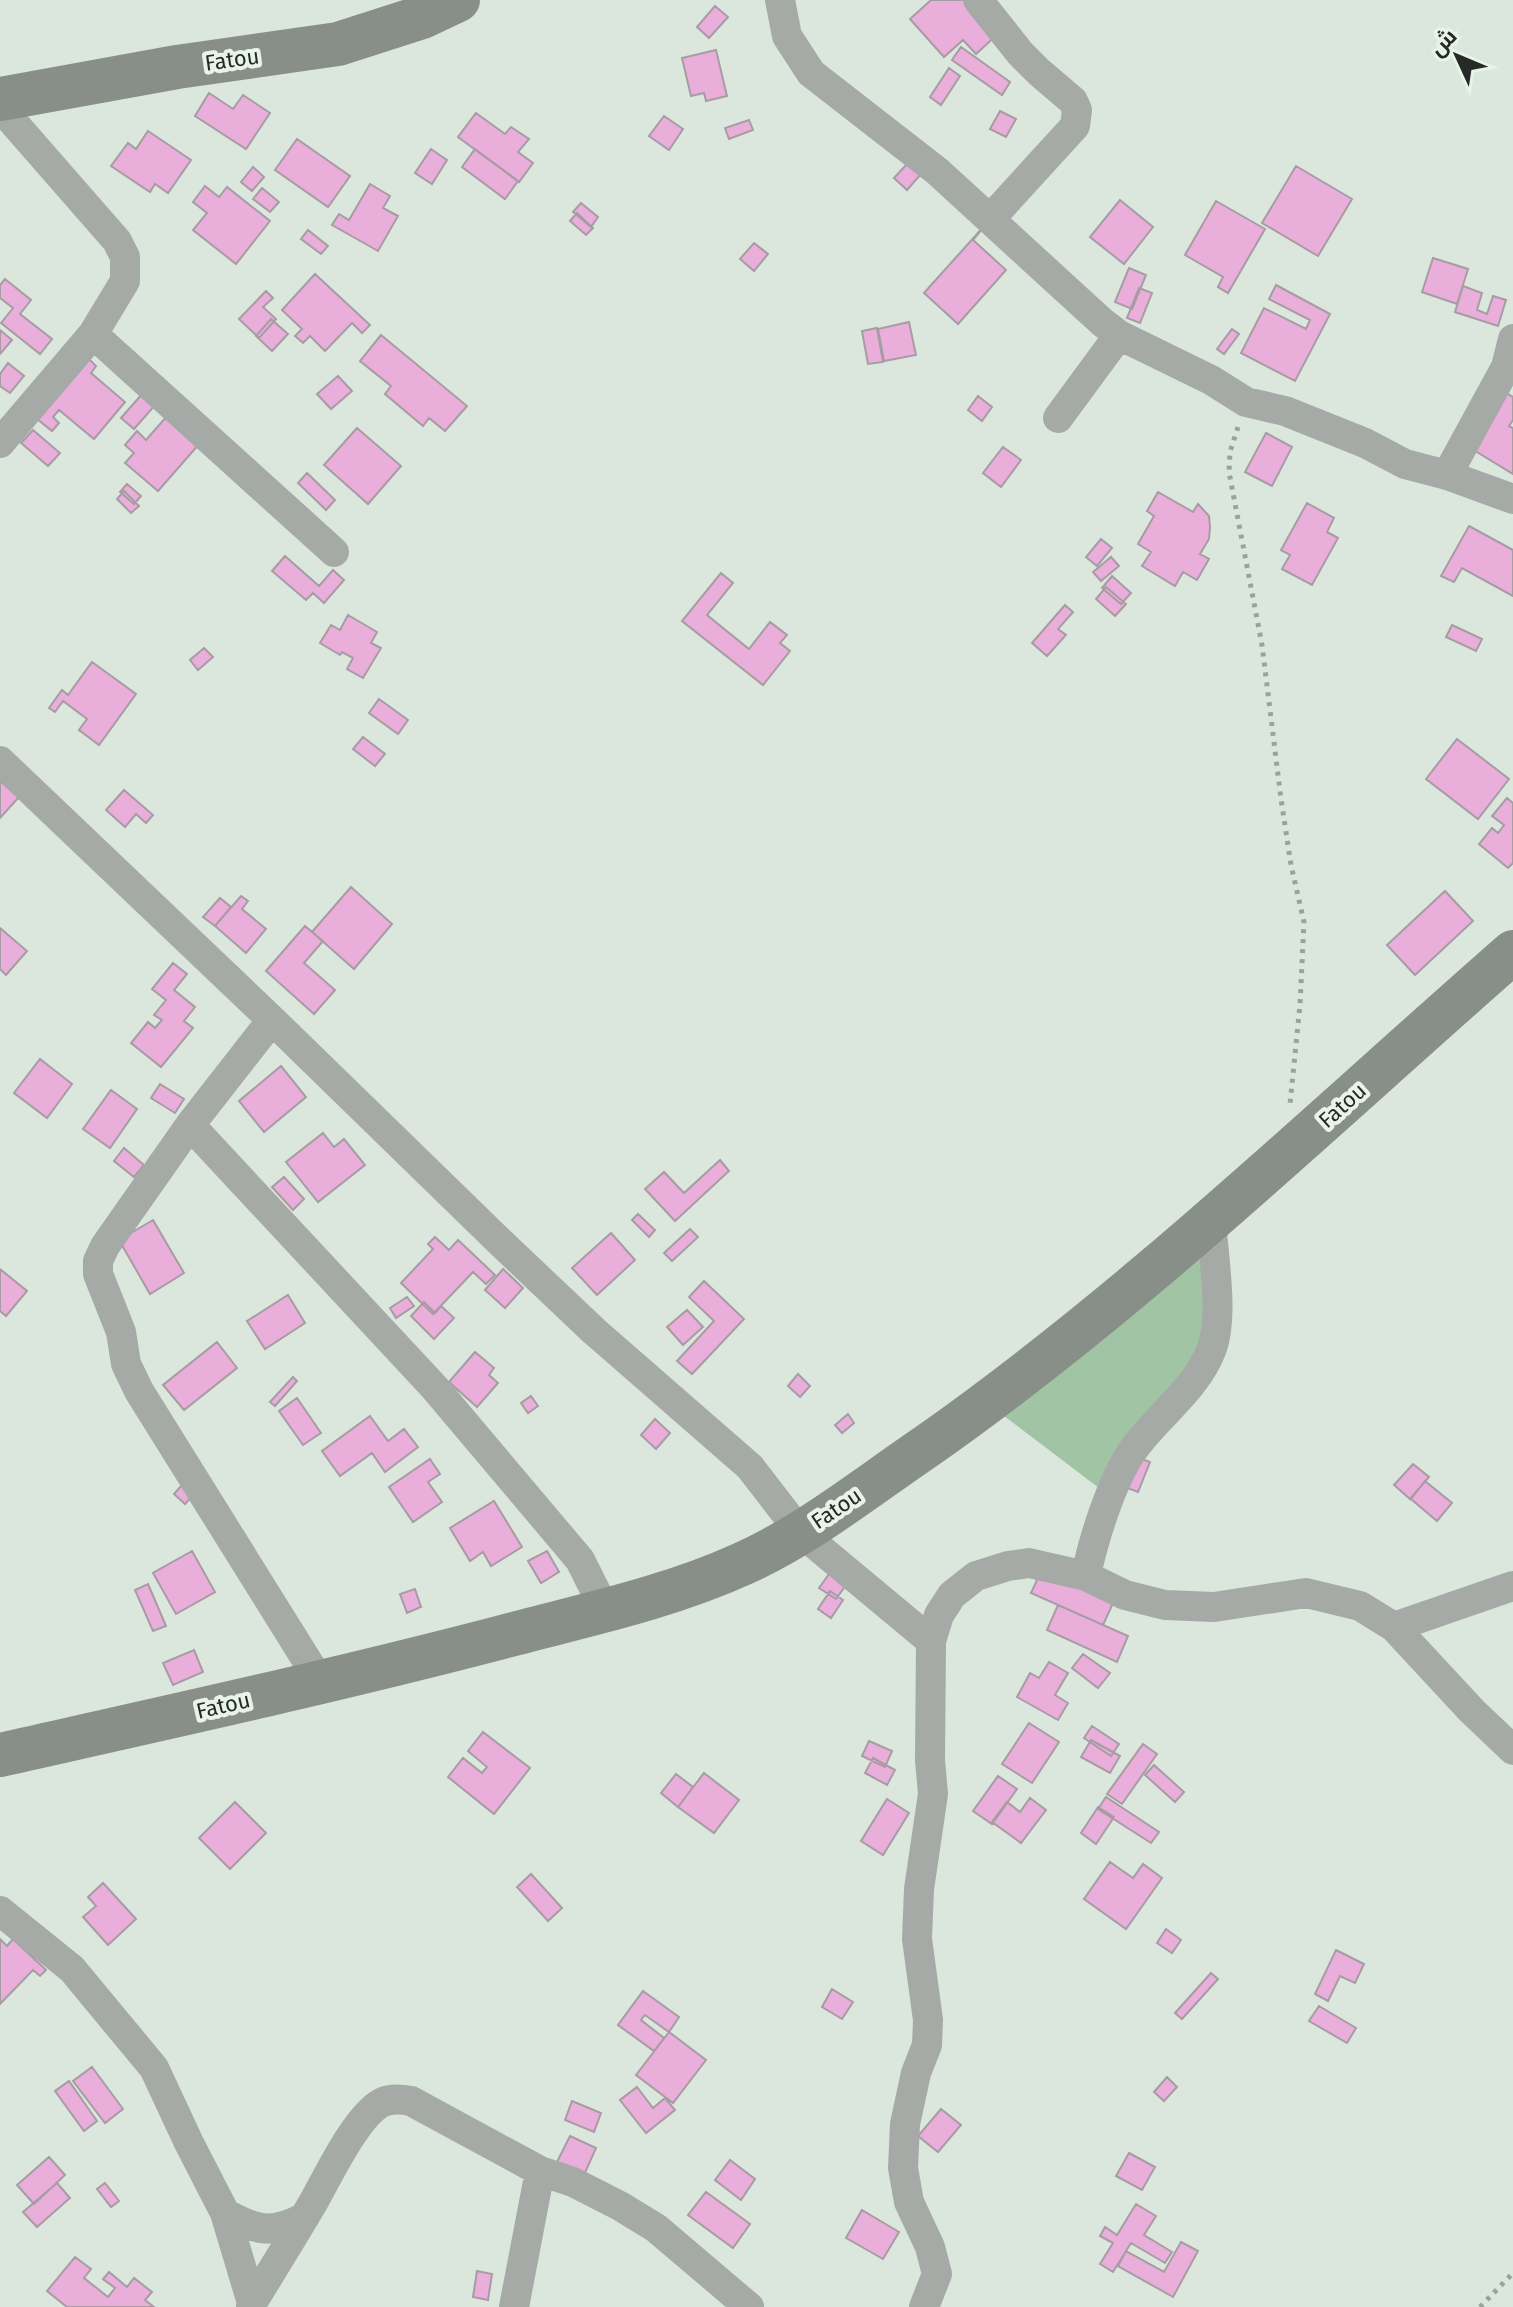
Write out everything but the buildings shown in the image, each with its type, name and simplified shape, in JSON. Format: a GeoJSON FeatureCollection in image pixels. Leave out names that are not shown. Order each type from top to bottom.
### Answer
{"type":"FeatureCollection","features":[{"type":"Feature","properties":{"kind":"street","name":"Fatou"},"geometry":{"type":"LineString","coordinates":[[0,99],[177,67],[338,44],[422,17],[458,0]]}},
{"type":"Feature","properties":{"kind":"street"},"geometry":{"type":"LineString","coordinates":[[780,0],[787,36],[811,73],[937,171],[1119,335],[1211,380],[1246,402],[1285,411],[1365,443],[1405,464],[1447,475],[1513,499]]}},
{"type":"Feature","properties":{"kind":"street"},"geometry":{"type":"LineString","coordinates":[[978,0],[1020,53],[1073,101],[1077,110],[1075,126],[991,218]]}},
{"type":"Feature","properties":{"kind":"street"},"geometry":{"type":"LineString","coordinates":[[0,107],[117,241],[125,257],[125,281],[93,334],[0,443]]}},
{"type":"Feature","properties":{"kind":"street"},"geometry":{"type":"LineString","coordinates":[[93,334],[334,552]]}},
{"type":"Feature","properties":{"kind":"street"},"geometry":{"type":"LineString","coordinates":[[1058,418],[1119,335]]}},
{"type":"Feature","properties":{"kind":"street"},"geometry":{"type":"LineString","coordinates":[[1447,475],[1506,367],[1513,339]]}},
{"type":"Feature","properties":{"kind":"street"},"geometry":{"type":"LineString","coordinates":[[0,761],[562,1301],[750,1467],[800,1532],[931,1641]]}},
{"type":"Feature","properties":{"kind":"street","name":"Fatou"},"geometry":{"type":"LineString","coordinates":[[0,1755],[321,1683],[605,1610],[688,1586],[745,1563],[800,1532],[975,1412],[1132,1287],[1513,952]]}},
{"type":"Feature","properties":{"kind":"street"},"geometry":{"type":"LineString","coordinates":[[272,1020],[190,1125],[105,1246],[98,1261],[98,1274],[121,1332],[126,1364],[139,1391],[321,1683]]}},
{"type":"Feature","properties":{"kind":"street"},"geometry":{"type":"LineString","coordinates":[[190,1125],[434,1387],[580,1560],[605,1610]]}},
{"type":"Feature","properties":{"kind":"street"},"geometry":{"type":"LineString","coordinates":[[1086,1576],[1116,1480],[1127,1460],[1199,1374],[1212,1348],[1218,1303],[1211,1219]]}},
{"type":"Feature","properties":{"kind":"street"},"geometry":{"type":"LineString","coordinates":[[924,2307],[937,2274],[930,2247],[909,2202],[903,2168],[905,2124],[916,2073],[927,2045],[928,2020],[917,1939],[919,1889],[933,1794],[930,1760],[931,1641],[939,1615],[952,1595],[976,1576],[1029,1563],[1086,1576],[1125,1595],[1165,1605],[1214,1607],[1306,1593],[1360,1606],[1394,1627],[1513,1750]]}},
{"type":"Feature","properties":{"kind":"street"},"geometry":{"type":"LineString","coordinates":[[1394,1627],[1513,1586]]}},
{"type":"Feature","properties":{"kind":"street"},"geometry":{"type":"LineString","coordinates":[[0,1911],[72,1969],[154,2068],[225,2213],[252,2305]]}},
{"type":"Feature","properties":{"kind":"street"},"geometry":{"type":"LineString","coordinates":[[252,2305],[338,2155],[369,2114],[381,2103],[398,2099],[411,2101],[540,2171],[573,2182],[620,2206],[656,2228],[749,2307]]}},
{"type":"Feature","properties":{"kind":"street"},"geometry":{"type":"LineString","coordinates":[[514,2307],[540,2171]]}},
{"type":"Feature","properties":{"kind":"street"},"geometry":{"type":"LineString","coordinates":[[225,2213],[251,2227],[272,2229],[303,2218]]}},
{"type":"Feature","properties":{"kind":"path"},"geometry":{"type":"LineString","coordinates":[[1246,402],[1230,452],[1229,472],[1262,645],[1287,839],[1304,922],[1288,1153]]}},
{"type":"Feature","properties":{"kind":"path"},"geometry":{"type":"LineString","coordinates":[[1480,2307],[1513,2273]]}},
{"type":"Feature","properties":{"kind":"green space"},"geometry":{"type":"Polygon","coordinates":[[[1202,1257],[1213,1335],[1099,1488],[1004,1416],[1202,1257]]]}}]}
